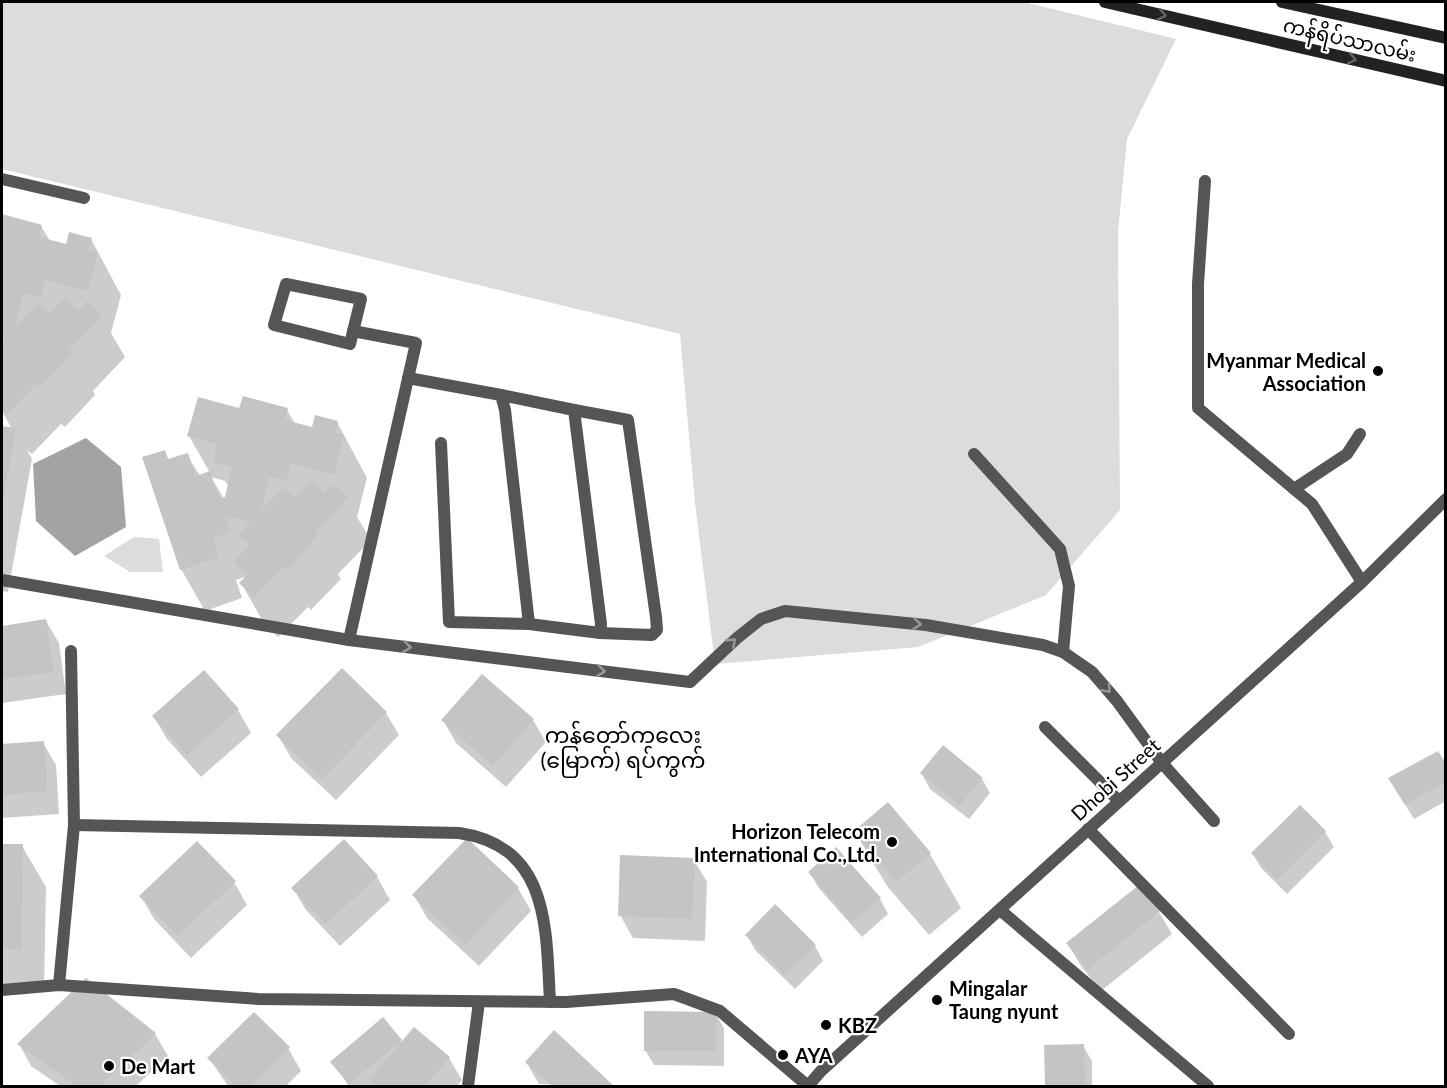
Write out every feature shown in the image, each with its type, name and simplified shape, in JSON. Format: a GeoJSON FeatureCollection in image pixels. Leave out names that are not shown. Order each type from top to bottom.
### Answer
{"type":"FeatureCollection","features":[{"type":"Feature","properties":{"kind":"main road","name":"ကန်ရိပ်သာလမ်း"},"geometry":{"type":"LineString","coordinates":[[1105,2],[1446,81]]}},
{"type":"Feature","properties":{"kind":"main road"},"geometry":{"type":"LineString","coordinates":[[1282,2],[1446,38]]}},
{"type":"Feature","properties":{"kind":"street"},"geometry":{"type":"LineString","coordinates":[[2,179],[84,198]]}},
{"type":"Feature","properties":{"kind":"street"},"geometry":{"type":"LineString","coordinates":[[1205,181],[1198,284],[1198,408],[1312,504],[1362,582]]}},
{"type":"Feature","properties":{"kind":"street"},"geometry":{"type":"LineString","coordinates":[[286,284],[361,299],[353,331],[350,344],[274,325],[286,284]]}},
{"type":"Feature","properties":{"kind":"street"},"geometry":{"type":"LineString","coordinates":[[349,640],[416,343],[353,331]]}},
{"type":"Feature","properties":{"kind":"street"},"geometry":{"type":"LineString","coordinates":[[408,378],[628,420],[657,630],[652,635],[600,633],[529,624],[449,622],[441,443]]}},
{"type":"Feature","properties":{"kind":"street"},"geometry":{"type":"LineString","coordinates":[[501,395],[505,410],[529,624]]}},
{"type":"Feature","properties":{"kind":"street"},"geometry":{"type":"LineString","coordinates":[[574,410],[602,624],[600,633]]}},
{"type":"Feature","properties":{"kind":"street"},"geometry":{"type":"LineString","coordinates":[[1294,489],[1347,453],[1360,434]]}},
{"type":"Feature","properties":{"kind":"street"},"geometry":{"type":"LineString","coordinates":[[974,454],[1060,549],[1069,586],[1063,652]]}},
{"type":"Feature","properties":{"kind":"street","name":"Dhobi Street"},"geometry":{"type":"LineString","coordinates":[[808,1086],[821,1071],[1362,582],[1446,499]]}},
{"type":"Feature","properties":{"kind":"street"},"geometry":{"type":"LineString","coordinates":[[2,580],[349,640],[690,682],[736,638],[761,619],[785,611],[926,625],[996,636],[1063,652],[1092,672],[1117,701],[1162,763],[1214,821]]}},
{"type":"Feature","properties":{"kind":"street"},"geometry":{"type":"LineString","coordinates":[[58,986],[74,825],[71,651]]}},
{"type":"Feature","properties":{"kind":"street"},"geometry":{"type":"LineString","coordinates":[[1045,727],[1119,801]]}},
{"type":"Feature","properties":{"kind":"street"},"geometry":{"type":"LineString","coordinates":[[74,825],[477,836],[497,844],[519,861],[535,887],[545,923],[550,1002]]}},
{"type":"Feature","properties":{"kind":"street"},"geometry":{"type":"LineString","coordinates":[[1088,829],[1289,1034]]}},
{"type":"Feature","properties":{"kind":"street"},"geometry":{"type":"LineString","coordinates":[[1000,909],[1208,1086]]}},
{"type":"Feature","properties":{"kind":"street"},"geometry":{"type":"LineString","coordinates":[[2,990],[58,986],[258,999],[479,1002],[550,1002],[674,994],[720,1011],[808,1086]]}},
{"type":"Feature","properties":{"kind":"street"},"geometry":{"type":"LineString","coordinates":[[468,1086],[479,1002]]}},
{"type":"Feature","properties":{"kind":"shaded area"},"geometry":{"type":"Polygon","coordinates":[[[2,2],[1024,2],[1176,39],[1127,139],[1118,232],[1120,510],[1046,595],[918,647],[715,664],[695,503],[680,334],[2,169],[2,2]]]}},
{"type":"Feature","properties":{"kind":"shaded area"},"geometry":{"type":"Polygon","coordinates":[[[86,438],[121,467],[126,527],[75,556],[36,521],[33,464],[86,438]]]}},
{"type":"Feature","properties":{"kind":"shaded area"},"geometry":{"type":"Polygon","coordinates":[[[134,537],[159,539],[163,572],[130,572],[104,556],[134,537]]]}},
{"type":"Feature","properties":{"kind":"building"},"geometry":{"type":"Polygon","coordinates":[[[2,214],[42,225],[39,237],[66,244],[69,232],[92,238],[89,250],[98,252],[88,291],[45,280],[41,298],[23,293],[15,328],[38,304],[49,314],[65,297],[78,310],[87,301],[102,315],[69,350],[72,353],[41,386],[37,383],[8,414],[2,408],[2,342],[5,338],[2,338],[2,214]]]}},
{"type":"Feature","properties":{"kind":"building"},"geometry":{"type":"Polygon","coordinates":[[[243,396],[288,408],[285,420],[312,427],[315,415],[338,421],[335,433],[344,435],[334,475],[291,463],[286,481],[269,477],[261,511],[283,487],[295,498],[311,481],[325,493],[333,484],[348,498],[315,533],[318,536],[287,570],[283,566],[254,597],[239,583],[247,575],[233,562],[250,545],[238,535],[251,521],[225,517],[230,532],[213,538],[219,557],[180,570],[142,457],[165,450],[168,459],[188,453],[196,476],[210,471],[219,499],[225,497],[232,467],[213,462],[217,444],[187,436],[198,397],[239,408],[243,396]]]}},
{"type":"Feature","properties":{"kind":"building"},"geometry":{"type":"Polygon","coordinates":[[[2,426],[16,428],[3,501],[2,501],[2,426]]]}},
{"type":"Feature","properties":{"kind":"building"},"geometry":{"type":"Polygon","coordinates":[[[46,619],[54,672],[2,679],[2,626],[46,619]]]}},
{"type":"Feature","properties":{"kind":"building"},"geometry":{"type":"Polygon","coordinates":[[[342,668],[387,712],[322,779],[276,735],[342,668]]]}},
{"type":"Feature","properties":{"kind":"building"},"geometry":{"type":"Polygon","coordinates":[[[204,670],[239,709],[187,755],[152,716],[204,670]]]}},
{"type":"Feature","properties":{"kind":"building"},"geometry":{"type":"Polygon","coordinates":[[[482,674],[534,719],[493,766],[441,720],[482,674]]]}},
{"type":"Feature","properties":{"kind":"building"},"geometry":{"type":"Polygon","coordinates":[[[44,741],[47,791],[2,795],[2,744],[44,741]]]}},
{"type":"Feature","properties":{"kind":"building"},"geometry":{"type":"Polygon","coordinates":[[[943,745],[983,778],[960,805],[920,773],[943,745]]]}},
{"type":"Feature","properties":{"kind":"building"},"geometry":{"type":"Polygon","coordinates":[[[1438,751],[1446,764],[1446,781],[1405,805],[1388,778],[1438,751]]]}},
{"type":"Feature","properties":{"kind":"building","name":"Horizon Telecom International Co.,Ltd."},"geometry":{"type":"Polygon","coordinates":[[[888,802],[931,853],[896,882],[853,832],[888,802]]]}},
{"type":"Feature","properties":{"kind":"building"},"geometry":{"type":"Polygon","coordinates":[[[1300,805],[1326,831],[1277,880],[1251,853],[1300,805]]]}},
{"type":"Feature","properties":{"kind":"building"},"geometry":{"type":"Polygon","coordinates":[[[467,838],[519,887],[465,945],[412,895],[467,838]]]}},
{"type":"Feature","properties":{"kind":"building"},"geometry":{"type":"Polygon","coordinates":[[[344,839],[378,876],[326,924],[291,888],[344,839]]]}},
{"type":"Feature","properties":{"kind":"building"},"geometry":{"type":"Polygon","coordinates":[[[197,841],[236,881],[178,936],[139,896],[197,841]]]}},
{"type":"Feature","properties":{"kind":"building"},"geometry":{"type":"Polygon","coordinates":[[[2,844],[23,844],[21,951],[2,948],[2,844]]]}},
{"type":"Feature","properties":{"kind":"building"},"geometry":{"type":"Polygon","coordinates":[[[836,847],[881,898],[852,923],[808,872],[836,847]]]}},
{"type":"Feature","properties":{"kind":"building"},"geometry":{"type":"Polygon","coordinates":[[[620,855],[695,858],[692,919],[618,916],[620,855]]]}},
{"type":"Feature","properties":{"kind":"building"},"geometry":{"type":"Polygon","coordinates":[[[1139,885],[1160,911],[1087,970],[1066,943],[1139,885]]]}},
{"type":"Feature","properties":{"kind":"building"},"geometry":{"type":"Polygon","coordinates":[[[775,904],[816,945],[785,975],[745,935],[775,904]]]}},
{"type":"Feature","properties":{"kind":"building"},"geometry":{"type":"Polygon","coordinates":[[[86,978],[156,1033],[100,1086],[77,1086],[17,1044],[86,978]]]}},
{"type":"Feature","properties":{"kind":"building"},"geometry":{"type":"Polygon","coordinates":[[[644,1011],[716,1012],[716,1051],[644,1051],[644,1011]]]}},
{"type":"Feature","properties":{"kind":"building"},"geometry":{"type":"Polygon","coordinates":[[[254,1012],[290,1047],[251,1086],[236,1086],[207,1058],[254,1012]]]}},
{"type":"Feature","properties":{"kind":"building"},"geometry":{"type":"Polygon","coordinates":[[[383,1017],[402,1040],[349,1084],[330,1062],[383,1017]]]}},
{"type":"Feature","properties":{"kind":"building"},"geometry":{"type":"Polygon","coordinates":[[[414,1027],[450,1057],[425,1086],[377,1086],[369,1080],[414,1027]]]}},
{"type":"Feature","properties":{"kind":"building"},"geometry":{"type":"Polygon","coordinates":[[[554,1030],[614,1086],[552,1086],[525,1062],[554,1030]]]}},
{"type":"Feature","properties":{"kind":"building"},"geometry":{"type":"Polygon","coordinates":[[[1084,1044],[1085,1086],[1045,1086],[1044,1045],[1084,1044]]]}},
{"type":"Feature","properties":{"kind":"place","name":"Myanmar Medical Association"},"geometry":{"type":"Point","coordinates":[1378,371]}},
{"type":"Feature","properties":{"kind":"place","name":"Horizon Telecom International Co.,Ltd."},"geometry":{"type":"Point","coordinates":[892,842]}},
{"type":"Feature","properties":{"kind":"place","name":"Mingalar Taung nyunt"},"geometry":{"type":"Point","coordinates":[937,1000]}},
{"type":"Feature","properties":{"kind":"place","name":"KBZ"},"geometry":{"type":"Point","coordinates":[826,1025]}},
{"type":"Feature","properties":{"kind":"place","name":"AYA"},"geometry":{"type":"Point","coordinates":[783,1055]}},
{"type":"Feature","properties":{"kind":"place","name":"De Mart"},"geometry":{"type":"Point","coordinates":[109,1066]}},
{"type":"Feature","properties":{"kind":"district","name":"ကန်တော်ကလေး (မြောက်) ရပ်ကွက်"},"geometry":{"type":"Point","coordinates":[623,746]}}]}
